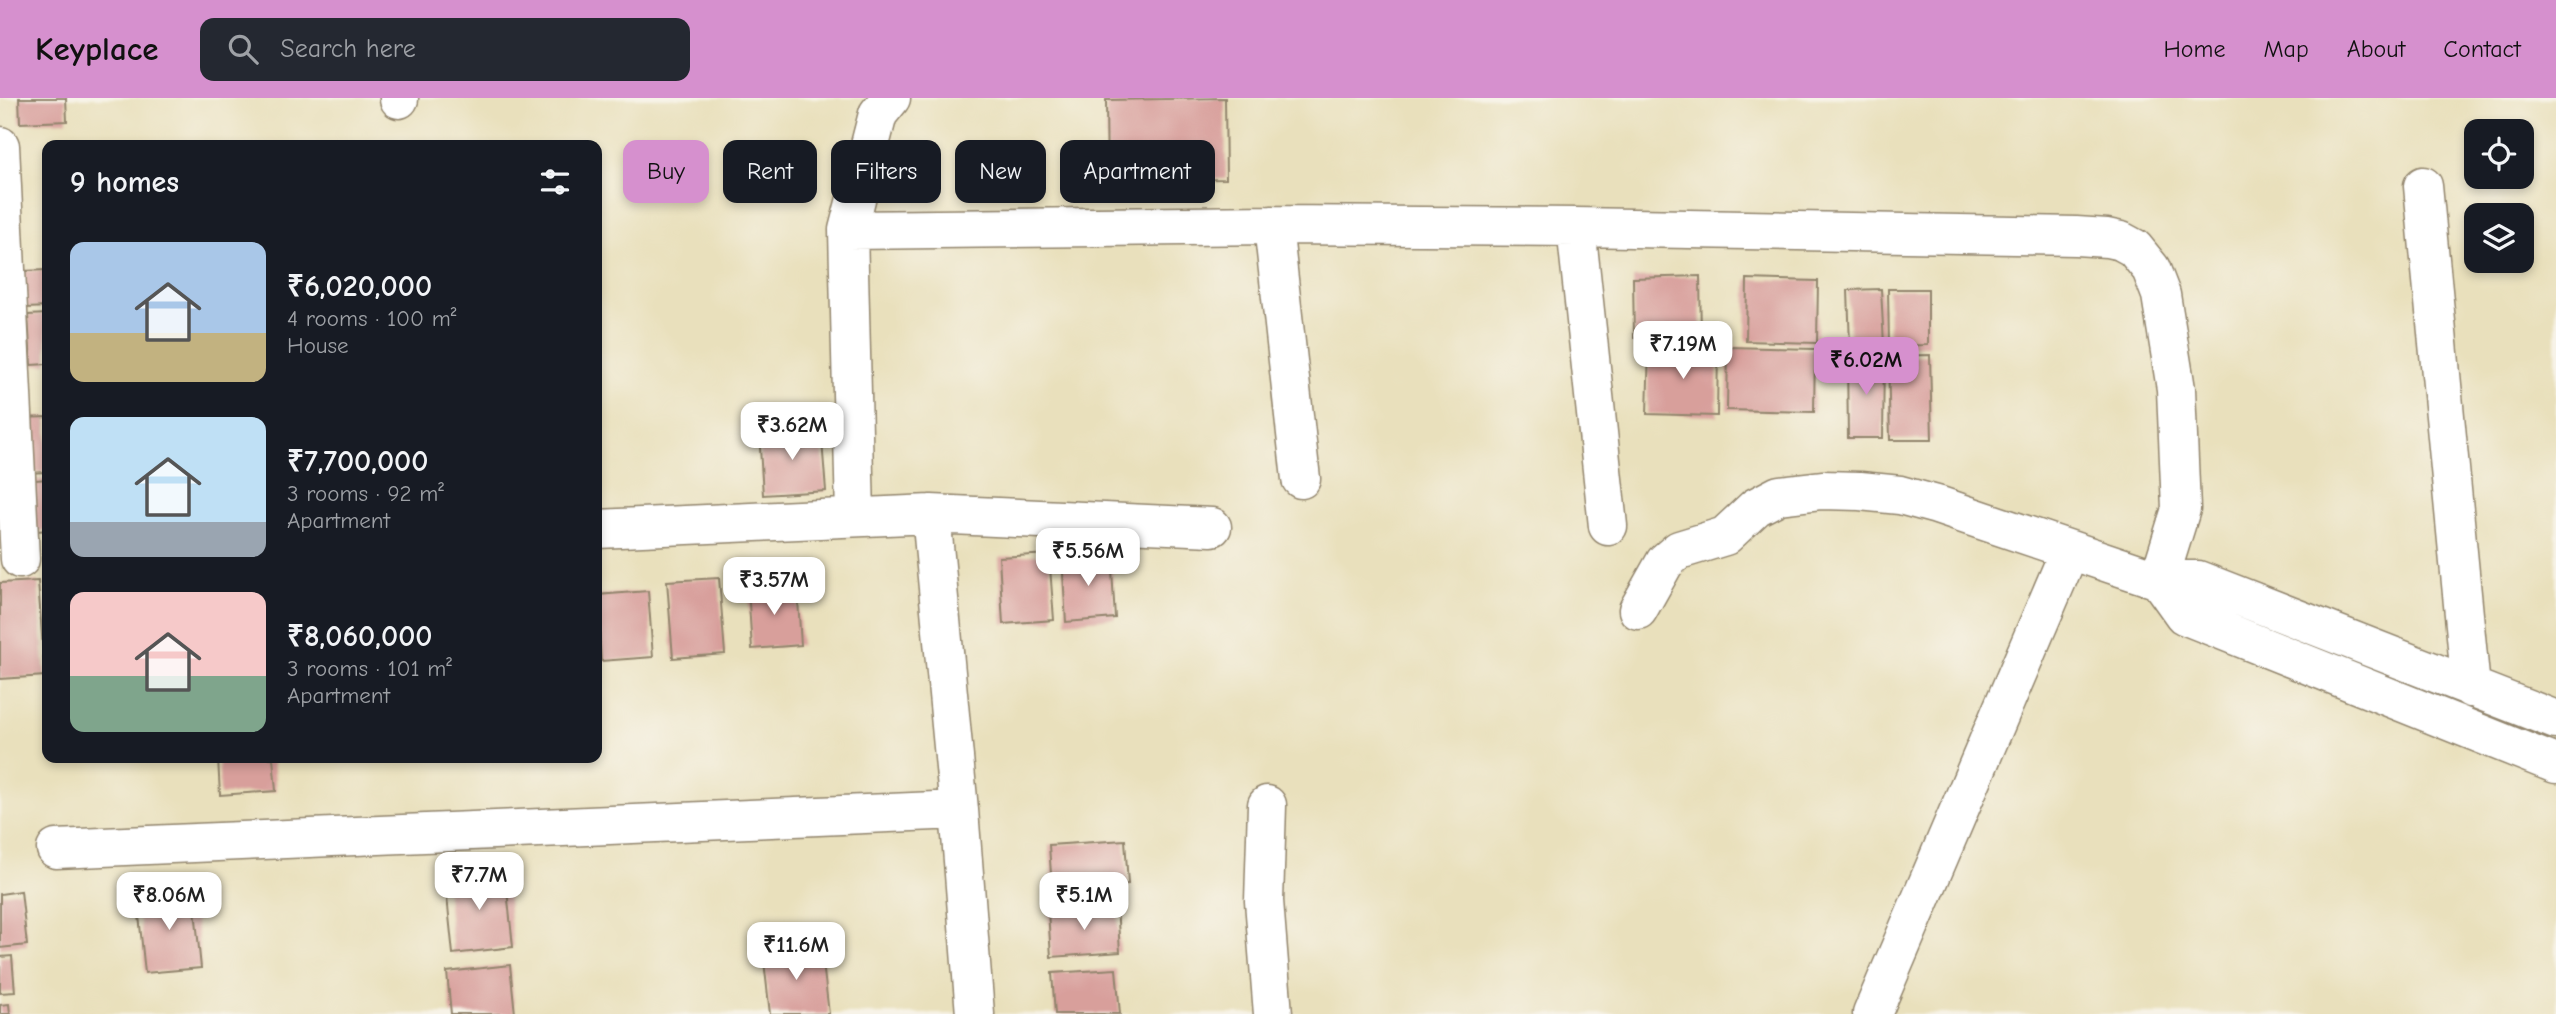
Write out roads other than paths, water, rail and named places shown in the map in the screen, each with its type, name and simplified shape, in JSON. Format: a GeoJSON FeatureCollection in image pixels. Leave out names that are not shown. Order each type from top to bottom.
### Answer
{"type":"FeatureCollection","features":[{"type":"Feature","properties":{"kind":"street"},"geometry":{"type":"LineString","coordinates":[[855,516],[848,230],[878,114],[891,98]]}},
{"type":"Feature","properties":{"kind":"street"},"geometry":{"type":"LineString","coordinates":[[0,146],[3,268],[22,559]]}},
{"type":"Feature","properties":{"kind":"street"},"geometry":{"type":"LineString","coordinates":[[2423,186],[2472,688]]}},
{"type":"Feature","properties":{"kind":"street"},"geometry":{"type":"LineString","coordinates":[[848,230],[1273,225],[1576,227],[2076,236],[2121,241],[2134,248],[2151,269],[2161,295],[2176,389],[2181,509],[2159,580]]}},
{"type":"Feature","properties":{"kind":"street"},"geometry":{"type":"LineString","coordinates":[[1273,225],[1301,479]]}},
{"type":"Feature","properties":{"kind":"street"},"geometry":{"type":"LineString","coordinates":[[1576,227],[1608,526]]}},
{"type":"Feature","properties":{"kind":"street"},"geometry":{"type":"LineString","coordinates":[[1638,610],[1665,562],[1679,550],[1725,536],[1765,500],[1779,495],[1822,490],[1900,495],[2159,580],[2198,580],[2556,720]]}},
{"type":"Feature","properties":{"kind":"street"},"geometry":{"type":"LineString","coordinates":[[931,514],[975,1014]]}},
{"type":"Feature","properties":{"kind":"street"},"geometry":{"type":"LineString","coordinates":[[602,529],[931,514],[1212,527]]}},
{"type":"Feature","properties":{"kind":"street"},"geometry":{"type":"LineString","coordinates":[[1872,1014],[2070,550]]}},
{"type":"Feature","properties":{"kind":"street"},"geometry":{"type":"LineString","coordinates":[[2159,580],[2185,615],[2556,764]]}},
{"type":"Feature","properties":{"kind":"street"},"geometry":{"type":"LineString","coordinates":[[1266,805],[1264,901],[1273,1014]]}},
{"type":"Feature","properties":{"kind":"street"},"geometry":{"type":"LineString","coordinates":[[56,849],[959,810]]}}]}
